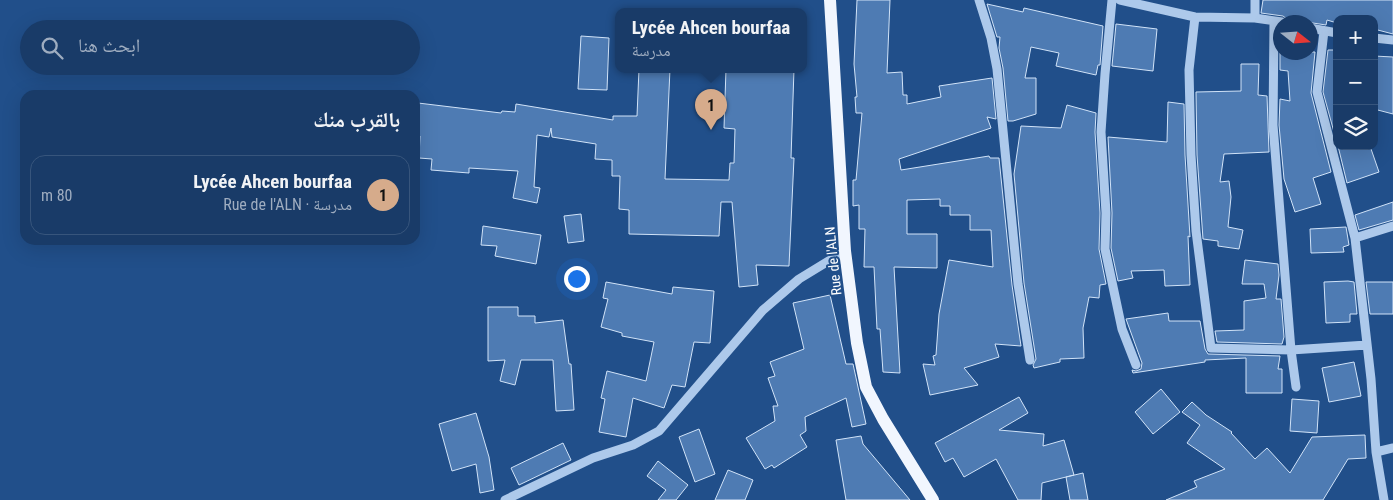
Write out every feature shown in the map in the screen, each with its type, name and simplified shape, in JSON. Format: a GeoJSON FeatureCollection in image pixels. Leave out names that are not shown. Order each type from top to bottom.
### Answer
{"type":"FeatureCollection","features":[{"type":"Feature","properties":{"kind":"main road","name":"Rue de l'ALN"},"geometry":{"type":"LineString","coordinates":[[830,0],[845,251],[857,343],[866,387],[883,419],[933,500]]}},
{"type":"Feature","properties":{"kind":"street"},"geometry":{"type":"LineString","coordinates":[[979,0],[991,38],[997,69],[1018,284],[1030,360]]}},
{"type":"Feature","properties":{"kind":"street"},"geometry":{"type":"LineString","coordinates":[[1112,0],[1104,74],[1101,132],[1106,213],[1105,249],[1122,329],[1136,365]]}},
{"type":"Feature","properties":{"kind":"street"},"geometry":{"type":"LineString","coordinates":[[1120,0],[1195,17],[1255,18],[1273,21]]}},
{"type":"Feature","properties":{"kind":"street"},"geometry":{"type":"LineString","coordinates":[[1255,0],[1255,18]]}},
{"type":"Feature","properties":{"kind":"street"},"geometry":{"type":"LineString","coordinates":[[1195,17],[1189,70],[1191,155],[1196,231],[1211,348],[1291,350],[1367,345]]}},
{"type":"Feature","properties":{"kind":"street"},"geometry":{"type":"LineString","coordinates":[[1318,30],[1333,32]]}},
{"type":"Feature","properties":{"kind":"street"},"geometry":{"type":"LineString","coordinates":[[1324,31],[1317,92],[1355,238],[1376,452],[1384,500]]}},
{"type":"Feature","properties":{"kind":"street"},"geometry":{"type":"LineString","coordinates":[[1378,38],[1393,40]]}},
{"type":"Feature","properties":{"kind":"street"},"geometry":{"type":"LineString","coordinates":[[1276,60],[1273,125],[1291,350],[1296,387]]}},
{"type":"Feature","properties":{"kind":"street"},"geometry":{"type":"LineString","coordinates":[[1355,238],[1393,226]]}},
{"type":"Feature","properties":{"kind":"street"},"geometry":{"type":"LineString","coordinates":[[505,500],[592,458],[633,446],[659,431],[763,310],[799,279],[845,251]]}},
{"type":"Feature","properties":{"kind":"street"},"geometry":{"type":"LineString","coordinates":[[1376,452],[1393,448]]}},
{"type":"Feature","properties":{"kind":"building"},"geometry":{"type":"Polygon","coordinates":[[[857,0],[890,0],[887,73],[902,72],[903,95],[907,95],[907,104],[941,97],[939,86],[992,78],[996,119],[987,117],[991,128],[899,159],[901,170],[989,156],[990,158],[999,158],[1012,285],[1021,346],[995,344],[999,357],[964,368],[978,385],[930,395],[923,364],[935,365],[933,356],[936,355],[939,314],[949,260],[993,267],[991,230],[970,230],[970,215],[950,215],[950,206],[940,206],[940,199],[907,200],[907,234],[937,234],[937,268],[894,267],[900,373],[883,372],[880,329],[877,329],[874,267],[864,267],[865,229],[859,229],[859,205],[853,206],[853,180],[856,180],[862,113],[856,113],[855,97],[857,97],[854,64],[857,0]]]}},
{"type":"Feature","properties":{"kind":"building"},"geometry":{"type":"Polygon","coordinates":[[[1263,0],[1393,0],[1393,34],[1378,30],[1378,15],[1333,15],[1333,22],[1327,20],[1326,25],[1318,24],[1318,15],[1261,13],[1263,0]]]}},
{"type":"Feature","properties":{"kind":"building"},"geometry":{"type":"Polygon","coordinates":[[[987,4],[1023,12],[1024,8],[1103,26],[1100,65],[1098,65],[1096,75],[1056,66],[1059,53],[1031,47],[1025,78],[1036,78],[1036,114],[1008,121],[1003,68],[999,48],[1000,37],[997,37],[987,4]]]}},
{"type":"Feature","properties":{"kind":"building"},"geometry":{"type":"Polygon","coordinates":[[[1116,24],[1157,29],[1153,71],[1112,66],[1116,24]]]}},
{"type":"Feature","properties":{"kind":"building"},"geometry":{"type":"Polygon","coordinates":[[[581,36],[609,38],[607,90],[578,89],[581,36]]]}},
{"type":"Feature","properties":{"kind":"building"},"geometry":{"type":"Polygon","coordinates":[[[1328,50],[1333,50],[1333,128],[1323,92],[1328,50]]]}},
{"type":"Feature","properties":{"kind":"building"},"geometry":{"type":"Polygon","coordinates":[[[1378,56],[1393,57],[1393,114],[1378,110],[1378,56]]]}},
{"type":"Feature","properties":{"kind":"building"},"geometry":{"type":"Polygon","coordinates":[[[1280,60],[1314,60],[1311,93],[1331,172],[1313,178],[1321,204],[1295,212],[1284,179],[1279,125],[1280,99],[1290,101],[1288,71],[1280,70],[1280,60]]]}},
{"type":"Feature","properties":{"kind":"building"},"geometry":{"type":"Polygon","coordinates":[[[1241,64],[1259,64],[1258,95],[1267,96],[1269,152],[1224,154],[1220,182],[1229,181],[1231,197],[1228,227],[1243,230],[1239,249],[1218,246],[1218,241],[1203,239],[1197,155],[1196,92],[1241,91],[1241,64]]]}},
{"type":"Feature","properties":{"kind":"building"},"geometry":{"type":"Polygon","coordinates":[[[639,73],[670,73],[665,179],[729,180],[730,163],[734,163],[735,129],[724,128],[726,73],[794,73],[791,158],[794,158],[789,266],[756,265],[758,285],[739,287],[732,202],[721,202],[719,236],[629,234],[629,210],[619,209],[620,176],[612,176],[612,160],[595,159],[596,144],[552,137],[551,128],[549,137],[537,135],[534,187],[540,188],[537,203],[513,198],[518,171],[469,168],[469,173],[431,170],[432,159],[420,158],[420,103],[501,113],[502,111],[515,112],[516,104],[613,120],[613,116],[637,116],[639,73]]]}},
{"type":"Feature","properties":{"kind":"building"},"geometry":{"type":"Polygon","coordinates":[[[1168,102],[1184,104],[1190,237],[1188,236],[1190,285],[1165,286],[1164,270],[1131,271],[1133,278],[1118,281],[1111,248],[1112,213],[1108,137],[1167,142],[1168,102]]]}},
{"type":"Feature","properties":{"kind":"building"},"geometry":{"type":"Polygon","coordinates":[[[1067,105],[1096,113],[1095,132],[1100,213],[1099,249],[1106,284],[1100,285],[1099,298],[1089,297],[1083,328],[1084,358],[1060,359],[1060,362],[1034,368],[1033,365],[1036,359],[1024,283],[1014,174],[1021,126],[1061,128],[1067,105]]]}},
{"type":"Feature","properties":{"kind":"building"},"geometry":{"type":"Polygon","coordinates":[[[1339,150],[1371,150],[1379,172],[1347,183],[1339,150]]]}},
{"type":"Feature","properties":{"kind":"building"},"geometry":{"type":"Polygon","coordinates":[[[1393,202],[1393,220],[1359,230],[1355,215],[1393,202]]]}},
{"type":"Feature","properties":{"kind":"building"},"geometry":{"type":"Polygon","coordinates":[[[581,214],[584,241],[568,243],[564,216],[581,214]]]}},
{"type":"Feature","properties":{"kind":"building"},"geometry":{"type":"Polygon","coordinates":[[[483,226],[541,235],[536,264],[495,256],[497,246],[481,245],[483,226]]]}},
{"type":"Feature","properties":{"kind":"building"},"geometry":{"type":"Polygon","coordinates":[[[1346,227],[1349,245],[1343,247],[1344,252],[1311,253],[1310,229],[1346,227]]]}},
{"type":"Feature","properties":{"kind":"building"},"geometry":{"type":"Polygon","coordinates":[[[1245,260],[1278,264],[1279,275],[1276,299],[1281,299],[1284,337],[1282,344],[1217,342],[1215,331],[1244,330],[1244,301],[1266,298],[1264,284],[1242,284],[1245,260]]]}},
{"type":"Feature","properties":{"kind":"building"},"geometry":{"type":"Polygon","coordinates":[[[606,282],[672,294],[673,287],[714,291],[710,343],[694,342],[685,387],[672,385],[664,408],[633,398],[626,437],[599,432],[605,399],[601,398],[607,371],[646,381],[654,342],[622,336],[622,333],[601,327],[608,299],[603,298],[606,282]]]}},
{"type":"Feature","properties":{"kind":"building"},"geometry":{"type":"Polygon","coordinates":[[[1324,282],[1354,282],[1357,314],[1350,314],[1350,322],[1326,323],[1324,282]]]}},
{"type":"Feature","properties":{"kind":"building"},"geometry":{"type":"Polygon","coordinates":[[[1366,282],[1393,282],[1393,314],[1370,314],[1366,282]]]}},
{"type":"Feature","properties":{"kind":"building"},"geometry":{"type":"Polygon","coordinates":[[[830,295],[846,364],[853,364],[866,424],[852,427],[846,398],[805,417],[806,431],[800,435],[807,447],[774,468],[772,465],[765,469],[746,438],[775,421],[773,406],[778,406],[768,378],[775,376],[770,362],[804,349],[793,303],[830,295]]]}},
{"type":"Feature","properties":{"kind":"building"},"geometry":{"type":"Polygon","coordinates":[[[488,307],[518,307],[518,316],[535,316],[535,323],[563,320],[569,364],[571,364],[574,410],[556,411],[553,360],[521,360],[515,385],[500,381],[505,360],[488,361],[488,307]]]}},
{"type":"Feature","properties":{"kind":"building"},"geometry":{"type":"Polygon","coordinates":[[[1168,313],[1169,321],[1200,321],[1205,349],[1208,354],[1280,356],[1278,369],[1282,369],[1282,393],[1246,393],[1246,358],[1205,360],[1205,362],[1133,373],[1132,370],[1141,369],[1142,363],[1126,319],[1168,313]]]}},
{"type":"Feature","properties":{"kind":"building"},"geometry":{"type":"Polygon","coordinates":[[[1354,362],[1361,396],[1329,402],[1322,368],[1354,362]]]}},
{"type":"Feature","properties":{"kind":"building"},"geometry":{"type":"Polygon","coordinates":[[[1161,389],[1180,412],[1153,434],[1135,412],[1161,389]]]}},
{"type":"Feature","properties":{"kind":"building"},"geometry":{"type":"Polygon","coordinates":[[[1019,397],[1028,413],[999,430],[1044,434],[1043,446],[1064,440],[1074,475],[1042,483],[1041,500],[1018,500],[996,459],[964,477],[953,458],[945,462],[935,443],[1019,397]]]}},
{"type":"Feature","properties":{"kind":"building"},"geometry":{"type":"Polygon","coordinates":[[[1292,399],[1319,401],[1317,433],[1290,431],[1292,399]]]}},
{"type":"Feature","properties":{"kind":"building"},"geometry":{"type":"Polygon","coordinates":[[[1192,402],[1206,415],[1232,432],[1255,459],[1267,448],[1290,473],[1312,437],[1365,435],[1366,458],[1348,459],[1323,500],[1166,500],[1197,487],[1194,481],[1225,469],[1187,443],[1200,425],[1182,412],[1192,402]]]}},
{"type":"Feature","properties":{"kind":"building"},"geometry":{"type":"Polygon","coordinates":[[[476,413],[489,457],[494,490],[480,493],[476,464],[452,471],[439,424],[476,413]]]}},
{"type":"Feature","properties":{"kind":"building"},"geometry":{"type":"Polygon","coordinates":[[[699,429],[715,474],[695,482],[679,437],[699,429]]]}},
{"type":"Feature","properties":{"kind":"building"},"geometry":{"type":"Polygon","coordinates":[[[861,436],[863,444],[910,500],[846,500],[836,440],[861,436]]]}},
{"type":"Feature","properties":{"kind":"building"},"geometry":{"type":"Polygon","coordinates":[[[563,443],[571,460],[519,485],[511,468],[563,443]]]}},
{"type":"Feature","properties":{"kind":"building"},"geometry":{"type":"Polygon","coordinates":[[[658,461],[688,485],[676,500],[658,500],[666,490],[647,476],[658,461]]]}},
{"type":"Feature","properties":{"kind":"building"},"geometry":{"type":"Polygon","coordinates":[[[728,470],[753,480],[745,500],[715,500],[728,470]]]}},
{"type":"Feature","properties":{"kind":"building"},"geometry":{"type":"Polygon","coordinates":[[[1083,473],[1088,500],[1070,500],[1066,477],[1083,473]]]}},
{"type":"Feature","properties":{"kind":"place","name":"Lycée Ahcen bourfaa"},"geometry":{"type":"Point","coordinates":[711,130]}}]}
